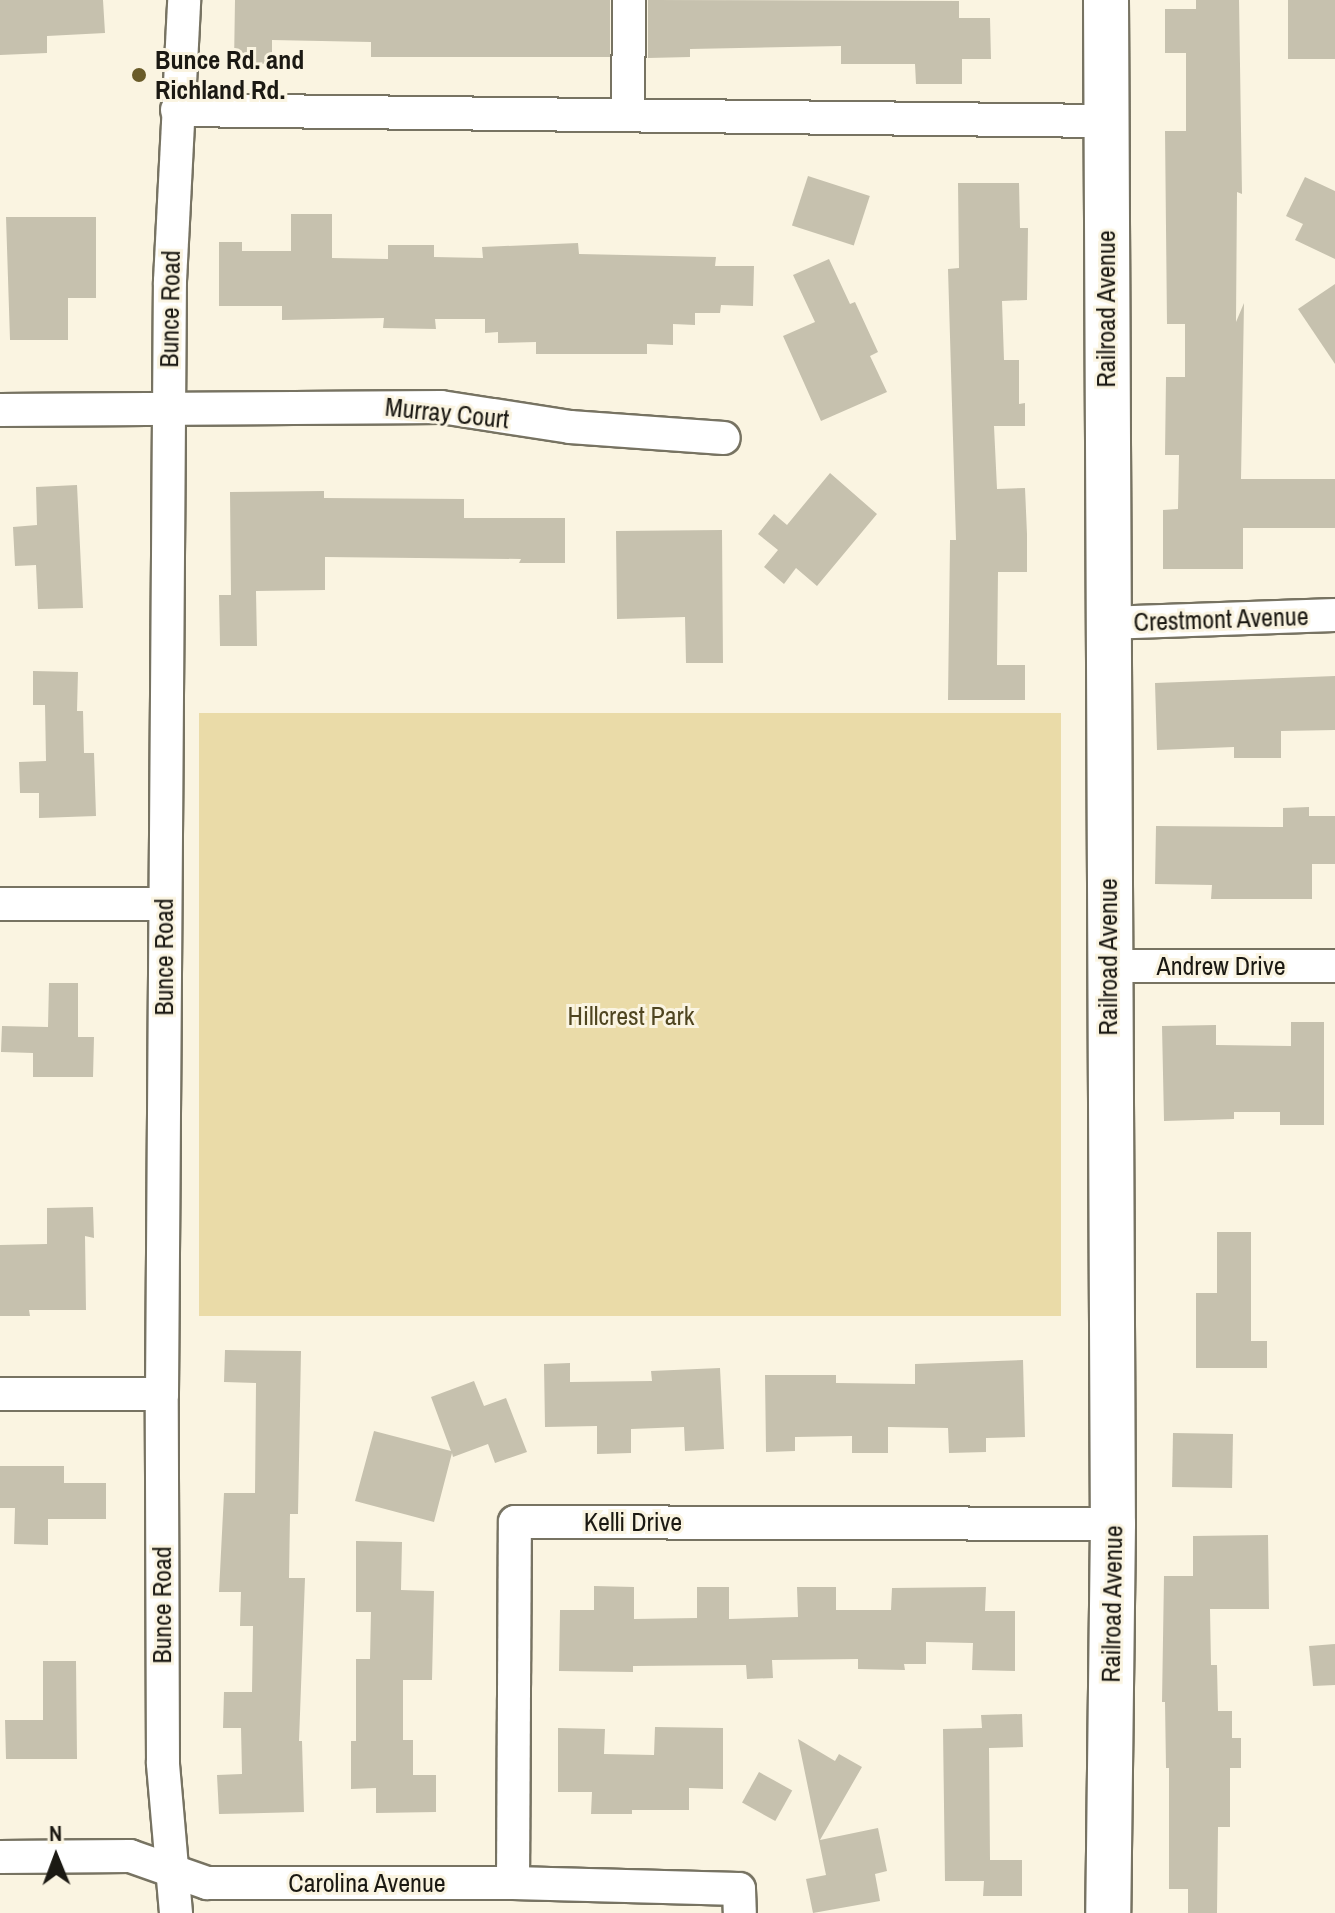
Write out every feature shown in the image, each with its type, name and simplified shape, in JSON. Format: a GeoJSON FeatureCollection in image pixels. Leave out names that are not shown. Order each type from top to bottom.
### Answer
{"type":"FeatureCollection","features":[{"type":"Feature","properties":{"kind":"street","name":"Bunce Road"},"geometry":{"type":"LineString","coordinates":[[176,1913],[163,1763],[164,904],[168,409],[177,110],[184,0]]}},
{"type":"Feature","properties":{"kind":"street"},"geometry":{"type":"LineString","coordinates":[[628,115],[629,0]]}},
{"type":"Feature","properties":{"kind":"street","name":"Railroad Avenue"},"geometry":{"type":"LineString","coordinates":[[1106,0],[1108,966],[1113,1524],[1108,1913]]}},
{"type":"Feature","properties":{"kind":"street"},"geometry":{"type":"LineString","coordinates":[[177,110],[1106,121]]}},
{"type":"Feature","properties":{"kind":"street","name":"Murray Court"},"geometry":{"type":"LineString","coordinates":[[0,410],[441,407],[570,427],[724,438]]}},
{"type":"Feature","properties":{"kind":"street","name":"Crestmont Avenue"},"geometry":{"type":"LineString","coordinates":[[1107,623],[1335,615]]}},
{"type":"Feature","properties":{"kind":"street"},"geometry":{"type":"LineString","coordinates":[[0,904],[164,904]]}},
{"type":"Feature","properties":{"kind":"street","name":"Andrew Drive"},"geometry":{"type":"LineString","coordinates":[[1108,966],[1335,966]]}},
{"type":"Feature","properties":{"kind":"street"},"geometry":{"type":"LineString","coordinates":[[0,1394],[162,1394]]}},
{"type":"Feature","properties":{"kind":"street","name":"Kelli Drive"},"geometry":{"type":"LineString","coordinates":[[513,1883],[515,1522],[1113,1524]]}},
{"type":"Feature","properties":{"kind":"street","name":"Carolina Avenue"},"geometry":{"type":"LineString","coordinates":[[0,1857],[130,1856],[207,1883],[513,1883],[740,1901]]}},
{"type":"Feature","properties":{"kind":"green space","name":"Hillcrest Park"},"geometry":{"type":"Polygon","coordinates":[[[199,713],[1061,713],[1061,1316],[199,1316],[199,713]]]}},
{"type":"Feature","properties":{"kind":"building"},"geometry":{"type":"Polygon","coordinates":[[[0,0],[103,0],[105,33],[47,36],[47,53],[0,55],[0,0]]]}},
{"type":"Feature","properties":{"kind":"building"},"geometry":{"type":"Polygon","coordinates":[[[235,0],[610,0],[610,57],[371,57],[371,42],[272,40],[272,64],[234,63],[235,0]]]}},
{"type":"Feature","properties":{"kind":"building"},"geometry":{"type":"Polygon","coordinates":[[[648,0],[959,1],[959,18],[990,18],[991,59],[962,59],[962,84],[916,84],[915,64],[841,64],[841,46],[690,49],[690,57],[648,58],[648,0]]]}},
{"type":"Feature","properties":{"kind":"building"},"geometry":{"type":"Polygon","coordinates":[[[1196,0],[1239,0],[1242,194],[1237,192],[1236,322],[1244,303],[1241,479],[1335,479],[1335,528],[1243,528],[1243,569],[1163,569],[1163,510],[1178,509],[1179,455],[1165,455],[1166,377],[1185,377],[1185,324],[1167,324],[1165,131],[1186,131],[1186,53],[1165,53],[1165,9],[1196,9],[1196,0]]]}},
{"type":"Feature","properties":{"kind":"building"},"geometry":{"type":"Polygon","coordinates":[[[1288,0],[1335,0],[1335,59],[1288,59],[1288,0]]]}},
{"type":"Feature","properties":{"kind":"building"},"geometry":{"type":"Polygon","coordinates":[[[808,176],[870,196],[854,246],[792,225],[808,176]]]}},
{"type":"Feature","properties":{"kind":"building"},"geometry":{"type":"Polygon","coordinates":[[[1305,177],[1335,191],[1335,259],[1295,240],[1303,224],[1286,216],[1305,177]]]}},
{"type":"Feature","properties":{"kind":"building"},"geometry":{"type":"Polygon","coordinates":[[[958,183],[1019,183],[1020,228],[1028,228],[1027,300],[1002,301],[1004,360],[1019,360],[1019,404],[1025,403],[1025,426],[994,426],[997,489],[1025,488],[1027,534],[1027,572],[998,572],[997,665],[1025,665],[1025,700],[948,700],[950,540],[956,540],[948,269],[959,268],[958,183]]]}},
{"type":"Feature","properties":{"kind":"building"},"geometry":{"type":"Polygon","coordinates":[[[291,214],[332,214],[332,258],[388,259],[388,245],[434,245],[434,257],[483,258],[482,247],[578,243],[579,254],[716,257],[715,266],[754,266],[753,306],[721,305],[720,313],[695,313],[695,325],[673,324],[673,345],[647,344],[647,354],[536,354],[536,342],[498,343],[498,332],[485,333],[485,319],[435,319],[436,329],[383,328],[384,318],[282,320],[282,306],[219,306],[219,242],[242,242],[242,251],[291,251],[291,214]]]}},
{"type":"Feature","properties":{"kind":"building"},"geometry":{"type":"Polygon","coordinates":[[[6,217],[96,217],[96,298],[68,298],[68,340],[10,340],[6,217]]]}},
{"type":"Feature","properties":{"kind":"building"},"geometry":{"type":"Polygon","coordinates":[[[829,259],[850,304],[855,302],[878,352],[870,356],[887,392],[821,421],[783,336],[815,322],[793,275],[829,259]]]}},
{"type":"Feature","properties":{"kind":"building"},"geometry":{"type":"Polygon","coordinates":[[[1335,284],[1335,364],[1298,309],[1335,284]]]}},
{"type":"Feature","properties":{"kind":"building"},"geometry":{"type":"Polygon","coordinates":[[[830,473],[877,514],[817,586],[796,568],[784,584],[764,567],[778,550],[758,534],[774,514],[787,525],[830,473]]]}},
{"type":"Feature","properties":{"kind":"building"},"geometry":{"type":"Polygon","coordinates":[[[77,485],[83,608],[38,609],[36,565],[15,566],[13,527],[37,525],[36,487],[77,485]]]}},
{"type":"Feature","properties":{"kind":"building"},"geometry":{"type":"Polygon","coordinates":[[[324,491],[324,498],[464,499],[464,518],[565,518],[565,563],[519,563],[521,559],[325,557],[325,590],[256,591],[257,646],[220,646],[219,595],[231,595],[230,492],[324,491]]]}},
{"type":"Feature","properties":{"kind":"building"},"geometry":{"type":"Polygon","coordinates":[[[722,530],[723,663],[686,663],[685,617],[617,619],[616,531],[722,530]]]}},
{"type":"Feature","properties":{"kind":"building"},"geometry":{"type":"Polygon","coordinates":[[[33,671],[78,672],[77,711],[83,711],[84,753],[94,753],[96,816],[39,818],[39,793],[20,793],[19,762],[46,761],[45,705],[33,705],[33,671]]]}},
{"type":"Feature","properties":{"kind":"building"},"geometry":{"type":"Polygon","coordinates":[[[1335,676],[1335,730],[1281,731],[1281,758],[1234,758],[1234,747],[1157,750],[1155,683],[1335,676]]]}},
{"type":"Feature","properties":{"kind":"building"},"geometry":{"type":"Polygon","coordinates":[[[1309,807],[1309,816],[1335,816],[1335,864],[1312,864],[1312,899],[1211,899],[1212,885],[1155,884],[1156,826],[1283,827],[1283,808],[1309,807]]]}},
{"type":"Feature","properties":{"kind":"building"},"geometry":{"type":"Polygon","coordinates":[[[49,983],[78,983],[78,1037],[94,1037],[93,1077],[33,1077],[33,1053],[1,1052],[2,1026],[48,1027],[49,983]]]}},
{"type":"Feature","properties":{"kind":"building"},"geometry":{"type":"Polygon","coordinates":[[[1291,1022],[1324,1022],[1324,1125],[1280,1125],[1280,1112],[1234,1112],[1234,1119],[1164,1121],[1162,1026],[1216,1025],[1216,1045],[1291,1046],[1291,1022]]]}},
{"type":"Feature","properties":{"kind":"building"},"geometry":{"type":"Polygon","coordinates":[[[93,1207],[94,1238],[85,1236],[86,1310],[29,1310],[30,1316],[0,1316],[0,1245],[47,1244],[47,1208],[93,1207]]]}},
{"type":"Feature","properties":{"kind":"building"},"geometry":{"type":"Polygon","coordinates":[[[1217,1232],[1251,1232],[1251,1341],[1267,1341],[1267,1368],[1196,1368],[1196,1293],[1217,1293],[1217,1232]]]}},
{"type":"Feature","properties":{"kind":"building"},"geometry":{"type":"Polygon","coordinates":[[[225,1350],[301,1351],[298,1514],[290,1514],[289,1578],[305,1578],[299,1741],[302,1741],[304,1812],[219,1814],[217,1775],[242,1774],[241,1728],[223,1728],[224,1692],[252,1692],[253,1626],[240,1626],[241,1592],[219,1592],[224,1493],[255,1493],[256,1383],[224,1382],[225,1350]]]}},
{"type":"Feature","properties":{"kind":"building"},"geometry":{"type":"Polygon","coordinates":[[[1023,1360],[1025,1437],[986,1438],[986,1452],[949,1453],[948,1428],[888,1427],[888,1453],[852,1453],[852,1436],[795,1437],[795,1451],[766,1452],[765,1375],[836,1375],[836,1383],[915,1384],[915,1364],[1023,1360]]]}},
{"type":"Feature","properties":{"kind":"building"},"geometry":{"type":"Polygon","coordinates":[[[570,1363],[570,1382],[652,1381],[651,1371],[720,1368],[724,1449],[685,1451],[684,1427],[631,1429],[631,1453],[597,1454],[597,1426],[545,1427],[544,1364],[570,1363]]]}},
{"type":"Feature","properties":{"kind":"building"},"geometry":{"type":"Polygon","coordinates":[[[474,1381],[484,1406],[506,1398],[527,1452],[495,1463],[488,1444],[453,1457],[452,1453],[434,1522],[355,1501],[374,1431],[451,1451],[431,1397],[474,1381]]]}},
{"type":"Feature","properties":{"kind":"building"},"geometry":{"type":"Polygon","coordinates":[[[1173,1433],[1233,1434],[1232,1488],[1172,1487],[1173,1433]]]}},
{"type":"Feature","properties":{"kind":"building"},"geometry":{"type":"Polygon","coordinates":[[[0,1466],[64,1466],[64,1483],[106,1483],[106,1519],[48,1519],[48,1545],[14,1544],[15,1508],[0,1508],[0,1466]]]}},
{"type":"Feature","properties":{"kind":"building"},"geometry":{"type":"Polygon","coordinates":[[[1268,1535],[1269,1609],[1210,1609],[1211,1665],[1217,1665],[1218,1711],[1232,1711],[1232,1738],[1241,1738],[1241,1768],[1230,1768],[1230,1827],[1218,1827],[1217,1913],[1188,1913],[1188,1889],[1169,1889],[1169,1768],[1166,1768],[1165,1702],[1162,1702],[1164,1576],[1193,1576],[1193,1536],[1268,1535]]]}},
{"type":"Feature","properties":{"kind":"building"},"geometry":{"type":"Polygon","coordinates":[[[356,1541],[402,1542],[401,1590],[434,1591],[432,1680],[403,1680],[403,1740],[413,1740],[413,1775],[436,1775],[436,1812],[376,1813],[376,1788],[351,1789],[351,1741],[356,1741],[356,1659],[370,1659],[371,1612],[356,1612],[356,1541]]]}},
{"type":"Feature","properties":{"kind":"building"},"geometry":{"type":"Polygon","coordinates":[[[594,1586],[634,1587],[634,1619],[697,1618],[697,1587],[729,1587],[729,1619],[798,1617],[797,1587],[836,1587],[836,1610],[891,1610],[892,1588],[986,1587],[985,1611],[1015,1611],[1015,1671],[972,1670],[973,1643],[926,1642],[926,1664],[904,1664],[905,1670],[858,1669],[858,1659],[772,1660],[773,1678],[747,1679],[746,1665],[633,1666],[633,1672],[559,1671],[560,1610],[594,1610],[594,1586]]]}},
{"type":"Feature","properties":{"kind":"building"},"geometry":{"type":"Polygon","coordinates":[[[1335,1644],[1335,1685],[1313,1686],[1309,1646],[1335,1644]]]}},
{"type":"Feature","properties":{"kind":"building"},"geometry":{"type":"Polygon","coordinates":[[[43,1661],[76,1661],[77,1759],[6,1759],[5,1720],[43,1720],[43,1661]]]}},
{"type":"Feature","properties":{"kind":"building"},"geometry":{"type":"Polygon","coordinates":[[[1022,1714],[1023,1747],[989,1748],[990,1860],[1022,1860],[1022,1896],[983,1896],[984,1881],[945,1881],[943,1729],[982,1728],[981,1715],[1022,1714]]]}},
{"type":"Feature","properties":{"kind":"building"},"geometry":{"type":"Polygon","coordinates":[[[655,1727],[723,1728],[723,1789],[689,1788],[689,1810],[632,1810],[632,1814],[591,1814],[592,1792],[558,1792],[558,1728],[605,1729],[604,1754],[654,1755],[655,1727]]]}},
{"type":"Feature","properties":{"kind":"building"},"geometry":{"type":"Polygon","coordinates":[[[798,1739],[835,1761],[839,1754],[862,1767],[820,1840],[878,1828],[887,1871],[875,1874],[880,1901],[813,1913],[806,1879],[826,1875],[798,1739]]]}},
{"type":"Feature","properties":{"kind":"building"},"geometry":{"type":"Polygon","coordinates":[[[759,1772],[792,1790],[775,1821],[742,1803],[759,1772]]]}},
{"type":"Feature","properties":{"kind":"place","name":"Bunce Rd. and Richland Rd."},"geometry":{"type":"Point","coordinates":[139,75]}}]}
